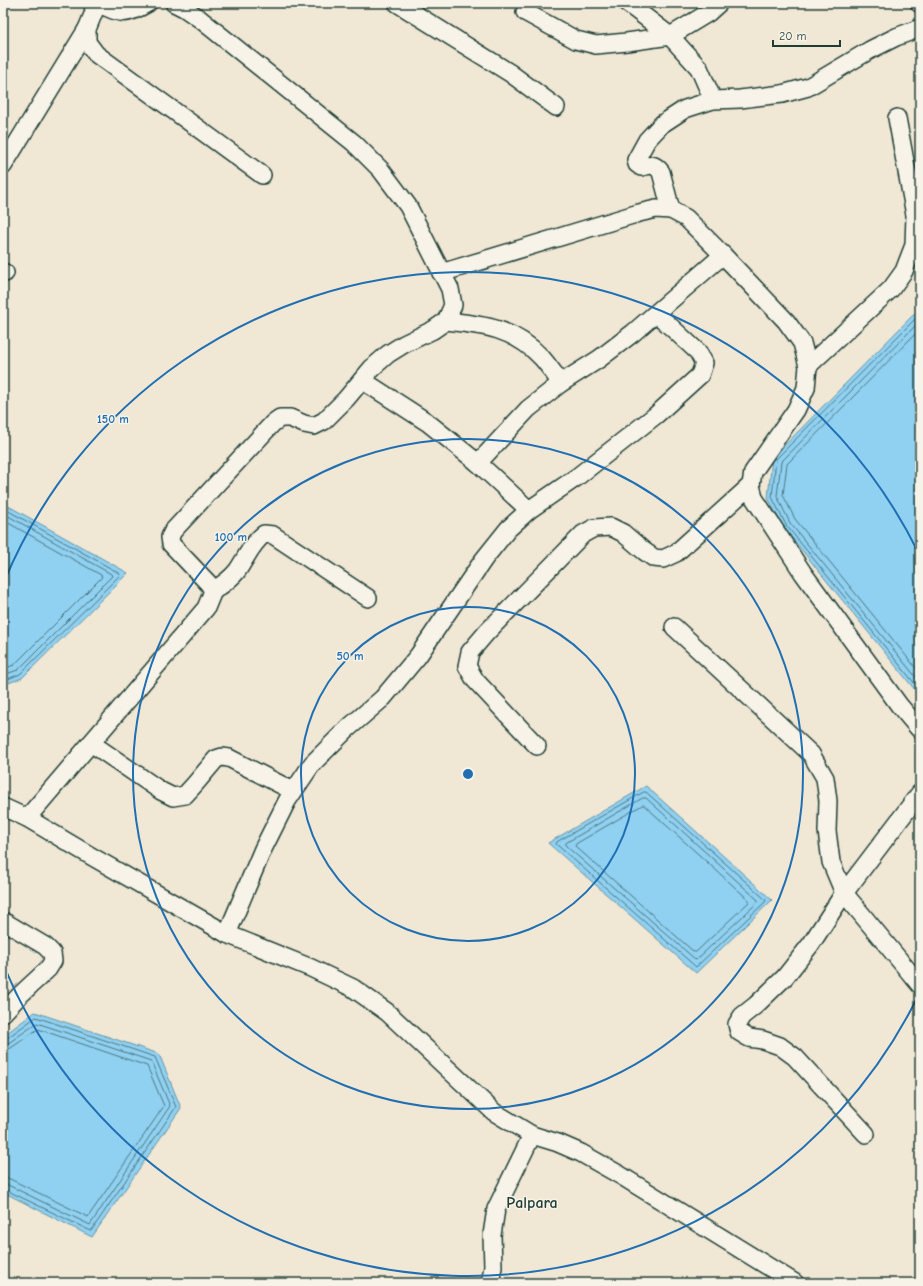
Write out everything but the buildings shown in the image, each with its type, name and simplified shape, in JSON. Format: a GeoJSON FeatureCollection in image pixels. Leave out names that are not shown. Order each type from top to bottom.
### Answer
{"type":"FeatureCollection","features":[{"type":"Feature","properties":{"kind":"street"},"geometry":{"type":"LineString","coordinates":[[3,166],[87,28],[94,12],[93,3]]}},
{"type":"Feature","properties":{"kind":"street"},"geometry":{"type":"LineString","coordinates":[[97,3],[115,11],[126,13],[148,3]]}},
{"type":"Feature","properties":{"kind":"street"},"geometry":{"type":"LineString","coordinates":[[174,3],[200,19],[354,143],[382,170],[408,206],[450,289],[453,304],[446,321],[433,330],[404,344],[388,354],[372,368],[324,422],[314,426],[304,424],[290,418],[280,418],[273,423],[172,531],[170,537],[171,544],[209,584],[213,591]]}},
{"type":"Feature","properties":{"kind":"street"},"geometry":{"type":"LineString","coordinates":[[397,3],[510,73],[556,107]]}},
{"type":"Feature","properties":{"kind":"street"},"geometry":{"type":"LineString","coordinates":[[627,3],[670,36],[699,68],[713,100]]}},
{"type":"Feature","properties":{"kind":"street"},"geometry":{"type":"LineString","coordinates":[[524,6],[576,40],[596,45],[670,36],[708,13],[719,3]]}},
{"type":"Feature","properties":{"kind":"street"},"geometry":{"type":"LineString","coordinates":[[87,28],[87,42],[96,54],[262,175]]}},
{"type":"Feature","properties":{"kind":"street"},"geometry":{"type":"LineString","coordinates":[[671,210],[661,172],[657,167],[652,165],[641,167],[637,164],[636,160],[647,140],[662,124],[685,109],[713,100],[740,99],[782,94],[808,87],[870,50],[896,37],[920,28]]}},
{"type":"Feature","properties":{"kind":"street"},"geometry":{"type":"LineString","coordinates":[[808,366],[891,289],[904,271],[914,245],[915,215],[897,118]]}},
{"type":"Feature","properties":{"kind":"street"},"geometry":{"type":"LineString","coordinates":[[441,273],[656,209],[671,210],[686,218],[786,321],[802,343],[808,366],[806,388],[796,410],[753,472],[751,485],[754,498],[803,573],[899,705],[920,730]]}},
{"type":"Feature","properties":{"kind":"street"},"geometry":{"type":"LineString","coordinates":[[478,462],[528,409],[561,383],[599,359],[656,314],[723,255]]}},
{"type":"Feature","properties":{"kind":"street"},"geometry":{"type":"LineString","coordinates":[[227,934],[263,849],[293,791],[312,764],[346,730],[383,698],[413,662],[484,559],[508,529],[529,510],[577,477],[656,415],[700,375],[704,363],[698,352],[656,314]]}},
{"type":"Feature","properties":{"kind":"street"},"geometry":{"type":"LineString","coordinates":[[446,321],[479,324],[502,330],[516,337],[523,341],[542,358],[561,383]]}},
{"type":"Feature","properties":{"kind":"street"},"geometry":{"type":"LineString","coordinates":[[362,380],[428,422],[478,462],[529,510]]}},
{"type":"Feature","properties":{"kind":"street"},"geometry":{"type":"LineString","coordinates":[[537,746],[475,680],[467,666],[470,652],[478,642],[583,534],[594,528],[611,527],[623,533],[654,558],[663,559],[676,553],[751,485]]}},
{"type":"Feature","properties":{"kind":"street"},"geometry":{"type":"LineString","coordinates":[[28,818],[206,608],[213,591],[226,582],[236,572],[257,539],[264,534],[272,535],[368,598]]}},
{"type":"Feature","properties":{"kind":"street"},"geometry":{"type":"LineString","coordinates":[[674,626],[811,754],[825,778],[828,801],[827,831],[831,862],[844,892],[920,985]]}},
{"type":"Feature","properties":{"kind":"street"},"geometry":{"type":"LineString","coordinates":[[92,743],[161,791],[173,797],[185,795],[216,759],[222,757],[229,758],[293,791]]}},
{"type":"Feature","properties":{"kind":"street"},"geometry":{"type":"LineString","coordinates":[[866,1134],[795,1057],[780,1046],[763,1040],[749,1038],[739,1032],[737,1024],[742,1016],[756,1005],[785,977],[811,944],[844,892],[920,792]]}},
{"type":"Feature","properties":{"kind":"street"},"geometry":{"type":"LineString","coordinates":[[3,807],[28,818],[227,934],[311,968],[353,988],[387,1012],[494,1112],[532,1135],[558,1143],[580,1153],[620,1175],[795,1283]]}},
{"type":"Feature","properties":{"kind":"street"},"geometry":{"type":"LineString","coordinates":[[3,921],[45,946],[52,953],[53,961],[48,969],[3,1013]]}},
{"type":"Feature","properties":{"kind":"street"},"geometry":{"type":"LineString","coordinates":[[490,1283],[493,1267],[492,1235],[496,1209],[532,1135]]}},
{"type":"Feature","properties":{"kind":"water"},"geometry":{"type":"Polygon","coordinates":[[[920,308],[920,696],[783,527],[768,498],[772,458],[920,308]]]}},
{"type":"Feature","properties":{"kind":"water"},"geometry":{"type":"Polygon","coordinates":[[[3,503],[128,573],[22,678],[3,685],[3,503]]]}},
{"type":"Feature","properties":{"kind":"water"},"geometry":{"type":"Polygon","coordinates":[[[646,786],[772,900],[696,973],[548,843],[646,786]]]}},
{"type":"Feature","properties":{"kind":"water"},"geometry":{"type":"Polygon","coordinates":[[[35,1012],[159,1054],[181,1108],[92,1237],[3,1192],[3,1036],[35,1012]]]}},
{"type":"Feature","properties":{"kind":"district","name":"Palpara"},"geometry":{"type":"Point","coordinates":[532,1203]}}]}
